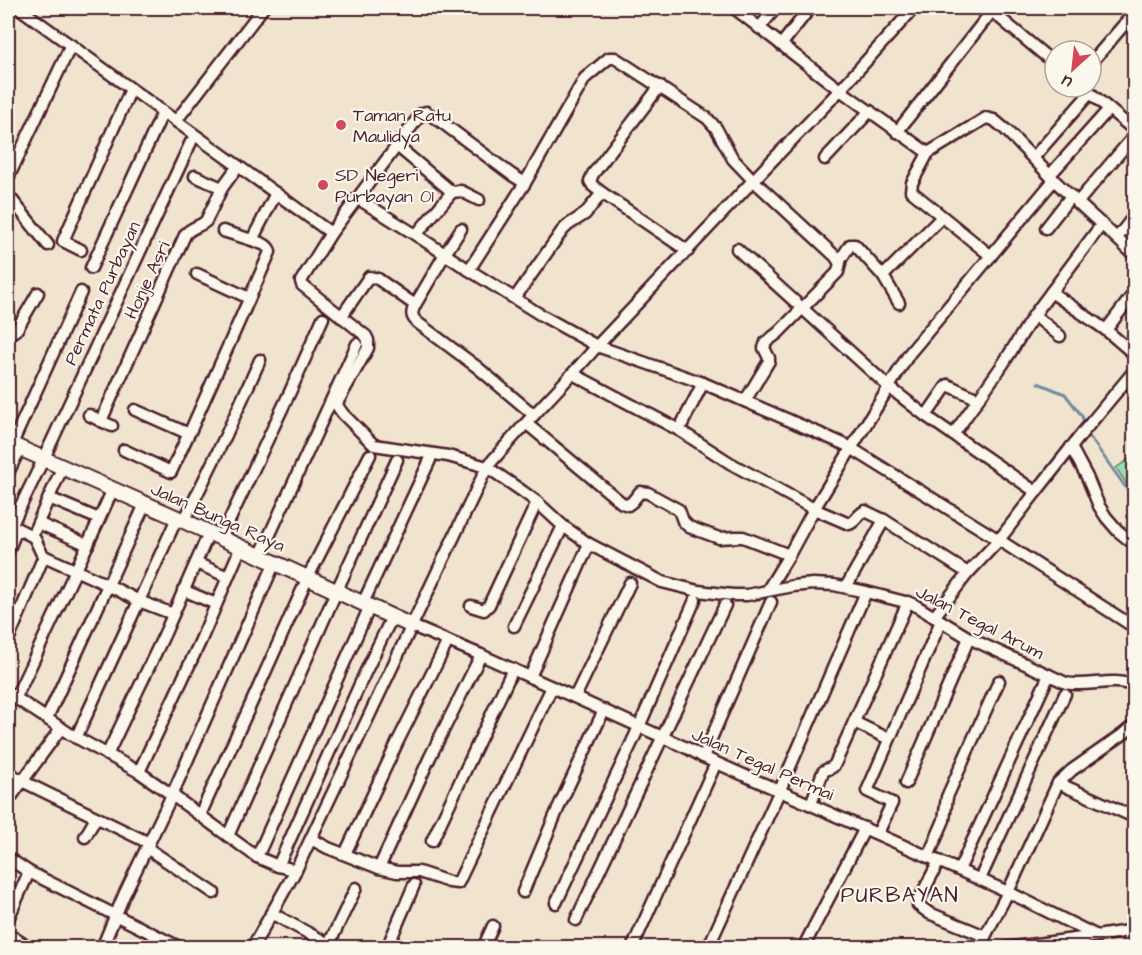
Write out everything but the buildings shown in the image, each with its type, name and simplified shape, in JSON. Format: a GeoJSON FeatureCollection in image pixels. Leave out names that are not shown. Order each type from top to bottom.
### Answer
{"type":"FeatureCollection","features":[{"type":"Feature","properties":{"kind":"main road","name":"Jalan Bunga Raya"},"geometry":{"type":"LineString","coordinates":[[13,445],[337,590],[412,626]]}},
{"type":"Feature","properties":{"kind":"street"},"geometry":{"type":"LineString","coordinates":[[19,8],[331,232]]}},
{"type":"Feature","properties":{"kind":"street"},"geometry":{"type":"LineString","coordinates":[[176,121],[263,8]]}},
{"type":"Feature","properties":{"kind":"street"},"geometry":{"type":"LineString","coordinates":[[734,8],[840,90],[928,153]]}},
{"type":"Feature","properties":{"kind":"street"},"geometry":{"type":"LineString","coordinates":[[759,28],[776,8]]}},
{"type":"Feature","properties":{"kind":"street"},"geometry":{"type":"LineString","coordinates":[[781,45],[810,8]]}},
{"type":"Feature","properties":{"kind":"street"},"geometry":{"type":"LineString","coordinates":[[252,948],[296,870],[487,467],[597,346],[840,90],[914,8]]}},
{"type":"Feature","properties":{"kind":"street"},"geometry":{"type":"LineString","coordinates":[[897,132],[989,9],[1043,54]]}},
{"type":"Feature","properties":{"kind":"street"},"geometry":{"type":"LineString","coordinates":[[1103,49],[1134,13]]}},
{"type":"Feature","properties":{"kind":"street"},"geometry":{"type":"LineString","coordinates":[[8,178],[71,45]]}},
{"type":"Feature","properties":{"kind":"street"},"geometry":{"type":"LineString","coordinates":[[469,270],[525,183],[585,78],[609,58],[615,57],[707,118],[713,124],[733,159],[839,262],[838,272],[803,309],[766,342],[764,348],[769,361],[745,401]]}},
{"type":"Feature","properties":{"kind":"street"},"geometry":{"type":"LineString","coordinates":[[660,86],[591,176],[590,183],[688,251]]}},
{"type":"Feature","properties":{"kind":"street"},"geometry":{"type":"LineString","coordinates":[[81,250],[63,241],[131,89]]}},
{"type":"Feature","properties":{"kind":"street"},"geometry":{"type":"LineString","coordinates":[[1033,158],[1079,99]]}},
{"type":"Feature","properties":{"kind":"street"},"geometry":{"type":"LineString","coordinates":[[1097,99],[1134,130]]}},
{"type":"Feature","properties":{"kind":"street"},"geometry":{"type":"LineString","coordinates":[[703,757],[769,597],[813,509],[850,448],[909,354],[1109,109]]}},
{"type":"Feature","properties":{"kind":"street"},"geometry":{"type":"LineString","coordinates":[[825,159],[870,111]]}},
{"type":"Feature","properties":{"kind":"street"},"geometry":{"type":"LineString","coordinates":[[91,268],[164,112]]}},
{"type":"Feature","properties":{"kind":"street"},"geometry":{"type":"LineString","coordinates":[[415,305],[378,279],[369,277],[341,316],[301,283],[331,232],[419,116],[426,112],[525,183]]}},
{"type":"Feature","properties":{"kind":"street"},"geometry":{"type":"LineString","coordinates":[[991,256],[913,194],[910,189],[928,153],[986,118],[994,120],[1006,130],[1074,200],[1134,255]]}},
{"type":"Feature","properties":{"kind":"street"},"geometry":{"type":"LineString","coordinates":[[1046,228],[1134,136]]}},
{"type":"Feature","properties":{"kind":"street","name":"Permata Purbayan"},"geometry":{"type":"LineString","coordinates":[[8,551],[12,526],[191,142]]}},
{"type":"Feature","properties":{"kind":"street"},"geometry":{"type":"LineString","coordinates":[[397,146],[452,192]]}},
{"type":"Feature","properties":{"kind":"street","name":"Honje Asri"},"geometry":{"type":"LineString","coordinates":[[101,421],[185,235],[189,230],[206,221],[222,188],[238,166]]}},
{"type":"Feature","properties":{"kind":"street"},"geometry":{"type":"LineString","coordinates":[[195,176],[222,188]]}},
{"type":"Feature","properties":{"kind":"street"},"geometry":{"type":"LineString","coordinates":[[416,235],[452,192],[461,190],[478,200]]}},
{"type":"Feature","properties":{"kind":"street"},"geometry":{"type":"LineString","coordinates":[[252,240],[276,193]]}},
{"type":"Feature","properties":{"kind":"street"},"geometry":{"type":"LineString","coordinates":[[515,298],[562,231],[585,214],[602,193]]}},
{"type":"Feature","properties":{"kind":"street"},"geometry":{"type":"LineString","coordinates":[[8,195],[48,245]]}},
{"type":"Feature","properties":{"kind":"street"},"geometry":{"type":"LineString","coordinates":[[357,198],[541,315],[597,346],[704,383],[850,448],[1134,627]]}},
{"type":"Feature","properties":{"kind":"street"},"geometry":{"type":"LineString","coordinates":[[1117,238],[1134,216]]}},
{"type":"Feature","properties":{"kind":"street"},"geometry":{"type":"LineString","coordinates":[[883,276],[942,217]]}},
{"type":"Feature","properties":{"kind":"street"},"geometry":{"type":"LineString","coordinates":[[953,435],[1034,315],[1102,224]]}},
{"type":"Feature","properties":{"kind":"street"},"geometry":{"type":"LineString","coordinates":[[460,230],[415,305],[412,314],[417,323],[477,367],[530,419],[611,494],[626,505],[631,504],[638,493],[645,492],[679,510],[683,521],[689,527],[719,538],[743,537],[789,555]]}},
{"type":"Feature","properties":{"kind":"street"},"geometry":{"type":"LineString","coordinates":[[124,450],[171,472],[189,433],[270,252],[266,246],[223,231]]}},
{"type":"Feature","properties":{"kind":"street"},"geometry":{"type":"LineString","coordinates":[[839,262],[850,245],[857,246],[883,276],[899,303]]}},
{"type":"Feature","properties":{"kind":"street"},"geometry":{"type":"LineString","coordinates":[[737,249],[889,387],[926,417],[1036,492]]}},
{"type":"Feature","properties":{"kind":"street"},"geometry":{"type":"LineString","coordinates":[[197,274],[249,298]]}},
{"type":"Feature","properties":{"kind":"street"},"geometry":{"type":"LineString","coordinates":[[8,473],[13,445],[81,292]]}},
{"type":"Feature","properties":{"kind":"street"},"geometry":{"type":"LineString","coordinates":[[1051,292],[1106,330],[1134,354]]}},
{"type":"Feature","properties":{"kind":"street"},"geometry":{"type":"LineString","coordinates":[[8,332],[11,333],[17,328],[38,293]]}},
{"type":"Feature","properties":{"kind":"street"},"geometry":{"type":"LineString","coordinates":[[1106,330],[1134,293]]}},
{"type":"Feature","properties":{"kind":"street"},"geometry":{"type":"LineString","coordinates":[[1034,315],[1060,336]]}},
{"type":"Feature","properties":{"kind":"street","name":"Jalan Tegal Arum"},"geometry":{"type":"LineString","coordinates":[[341,316],[366,336],[369,344],[338,399],[337,405],[371,443],[448,456],[487,467],[537,502],[563,526],[589,544],[662,582],[717,594],[769,597],[793,586],[825,584],[846,587],[908,602],[969,638],[1069,684],[1116,681],[1134,686]]}},
{"type":"Feature","properties":{"kind":"street"},"geometry":{"type":"LineString","coordinates":[[107,755],[196,563],[215,535],[290,392],[323,318]]}},
{"type":"Feature","properties":{"kind":"street"},"geometry":{"type":"LineString","coordinates":[[260,556],[357,344]]}},
{"type":"Feature","properties":{"kind":"street"},"geometry":{"type":"LineString","coordinates":[[76,738],[139,601],[226,435],[260,360]]}},
{"type":"Feature","properties":{"kind":"street"},"geometry":{"type":"LineString","coordinates":[[878,833],[892,803],[867,791],[938,619],[968,573],[999,540],[1134,371]]}},
{"type":"Feature","properties":{"kind":"street"},"geometry":{"type":"LineString","coordinates":[[573,374],[679,430],[730,463],[813,509],[849,524],[865,511],[884,520],[968,573]]}},
{"type":"Feature","properties":{"kind":"street"},"geometry":{"type":"LineString","coordinates":[[679,430],[704,383]]}},
{"type":"Feature","properties":{"kind":"street"},"geometry":{"type":"LineString","coordinates":[[926,417],[948,385],[978,399]]}},
{"type":"Feature","properties":{"kind":"street"},"geometry":{"type":"LineString","coordinates":[[135,410],[189,433]]}},
{"type":"Feature","properties":{"kind":"street"},"geometry":{"type":"LineString","coordinates":[[89,415],[112,426]]}},
{"type":"Feature","properties":{"kind":"street"},"geometry":{"type":"LineString","coordinates":[[1071,447],[1106,517],[1134,544]]}},
{"type":"Feature","properties":{"kind":"street"},"geometry":{"type":"LineString","coordinates":[[200,815],[308,577],[370,455]]}},
{"type":"Feature","properties":{"kind":"street"},"geometry":{"type":"LineString","coordinates":[[228,836],[397,460]]}},
{"type":"Feature","properties":{"kind":"street"},"geometry":{"type":"LineString","coordinates":[[257,857],[430,460]]}},
{"type":"Feature","properties":{"kind":"street"},"geometry":{"type":"LineString","coordinates":[[32,536],[63,466]]}},
{"type":"Feature","properties":{"kind":"street"},"geometry":{"type":"LineString","coordinates":[[113,489],[76,570],[12,695],[76,738],[139,772],[257,857],[278,866],[296,870]]}},
{"type":"Feature","properties":{"kind":"street"},"geometry":{"type":"LineString","coordinates":[[49,498],[99,519]]}},
{"type":"Feature","properties":{"kind":"street"},"geometry":{"type":"LineString","coordinates":[[471,606],[482,610],[487,608],[537,502]]}},
{"type":"Feature","properties":{"kind":"street"},"geometry":{"type":"LineString","coordinates":[[47,718],[145,504]]}},
{"type":"Feature","properties":{"kind":"street"},"geometry":{"type":"LineString","coordinates":[[846,587],[884,520]]}},
{"type":"Feature","properties":{"kind":"street"},"geometry":{"type":"LineString","coordinates":[[38,523],[88,545]]}},
{"type":"Feature","properties":{"kind":"street"},"geometry":{"type":"LineString","coordinates":[[12,526],[32,536],[44,556],[139,601],[173,614]]}},
{"type":"Feature","properties":{"kind":"street"},"geometry":{"type":"LineString","coordinates":[[514,626],[563,526]]}},
{"type":"Feature","properties":{"kind":"street"},"geometry":{"type":"LineString","coordinates":[[530,676],[589,544]]}},
{"type":"Feature","properties":{"kind":"street"},"geometry":{"type":"LineString","coordinates":[[139,772],[241,547]]}},
{"type":"Feature","properties":{"kind":"street"},"geometry":{"type":"LineString","coordinates":[[8,640],[44,556]]}},
{"type":"Feature","properties":{"kind":"street"},"geometry":{"type":"LineString","coordinates":[[102,948],[275,562]]}},
{"type":"Feature","properties":{"kind":"street"},"geometry":{"type":"LineString","coordinates":[[196,563],[228,577]]}},
{"type":"Feature","properties":{"kind":"street"},"geometry":{"type":"LineString","coordinates":[[575,697],[630,583]]}},
{"type":"Feature","properties":{"kind":"street"},"geometry":{"type":"LineString","coordinates":[[183,590],[216,604]]}},
{"type":"Feature","properties":{"kind":"street"},"geometry":{"type":"LineString","coordinates":[[708,948],[866,592]]}},
{"type":"Feature","properties":{"kind":"street"},"geometry":{"type":"LineString","coordinates":[[556,903],[634,738],[695,600]]}},
{"type":"Feature","properties":{"kind":"street"},"geometry":{"type":"LineString","coordinates":[[811,804],[823,772],[835,764],[908,602]]}},
{"type":"Feature","properties":{"kind":"street"},"geometry":{"type":"LineString","coordinates":[[576,920],[725,605]]}},
{"type":"Feature","properties":{"kind":"street"},"geometry":{"type":"LineString","coordinates":[[278,866],[392,617]]}},
{"type":"Feature","properties":{"kind":"street","name":"Jalan Tegal Permai"},"geometry":{"type":"LineString","coordinates":[[412,626],[481,654],[716,763],[1008,891],[1097,936]]}},
{"type":"Feature","properties":{"kind":"street"},"geometry":{"type":"LineString","coordinates":[[906,783],[969,638]]}},
{"type":"Feature","properties":{"kind":"street"},"geometry":{"type":"LineString","coordinates":[[345,854],[448,641]]}},
{"type":"Feature","properties":{"kind":"street"},"geometry":{"type":"LineString","coordinates":[[379,868],[481,654]]}},
{"type":"Feature","properties":{"kind":"street"},"geometry":{"type":"LineString","coordinates":[[432,841],[513,669]]}},
{"type":"Feature","properties":{"kind":"street"},"geometry":{"type":"LineString","coordinates":[[959,870],[1048,675]]}},
{"type":"Feature","properties":{"kind":"street"},"geometry":{"type":"LineString","coordinates":[[928,856],[944,820],[947,797],[999,681]]}},
{"type":"Feature","properties":{"kind":"street"},"geometry":{"type":"LineString","coordinates":[[311,839],[379,868],[397,872],[419,872],[458,883],[552,687]]}},
{"type":"Feature","properties":{"kind":"street"},"geometry":{"type":"LineString","coordinates":[[980,879],[1065,694]]}},
{"type":"Feature","properties":{"kind":"street"},"geometry":{"type":"LineString","coordinates":[[523,892],[560,804],[604,710]]}},
{"type":"Feature","properties":{"kind":"street"},"geometry":{"type":"LineString","coordinates":[[854,722],[888,739]]}},
{"type":"Feature","properties":{"kind":"street"},"geometry":{"type":"LineString","coordinates":[[979,948],[1058,783],[1071,770],[1134,725]]}},
{"type":"Feature","properties":{"kind":"street"},"geometry":{"type":"LineString","coordinates":[[8,801],[61,728]]}},
{"type":"Feature","properties":{"kind":"street"},"geometry":{"type":"LineString","coordinates":[[1122,735],[1134,741]]}},
{"type":"Feature","properties":{"kind":"street"},"geometry":{"type":"LineString","coordinates":[[632,948],[716,763]]}},
{"type":"Feature","properties":{"kind":"street"},"geometry":{"type":"LineString","coordinates":[[8,772],[148,845],[214,893]]}},
{"type":"Feature","properties":{"kind":"street"},"geometry":{"type":"LineString","coordinates":[[1058,783],[1134,817]]}},
{"type":"Feature","properties":{"kind":"street"},"geometry":{"type":"LineString","coordinates":[[84,837],[96,818]]}},
{"type":"Feature","properties":{"kind":"street"},"geometry":{"type":"LineString","coordinates":[[803,948],[865,828]]}},
{"type":"Feature","properties":{"kind":"street"},"geometry":{"type":"LineString","coordinates":[[8,858],[29,872],[180,948]]}},
{"type":"Feature","properties":{"kind":"street"},"geometry":{"type":"LineString","coordinates":[[939,861],[918,905],[929,913],[985,936]]}},
{"type":"Feature","properties":{"kind":"street"},"geometry":{"type":"LineString","coordinates":[[8,919],[29,872]]}},
{"type":"Feature","properties":{"kind":"street"},"geometry":{"type":"LineString","coordinates":[[387,948],[414,885]]}},
{"type":"Feature","properties":{"kind":"street"},"geometry":{"type":"LineString","coordinates":[[271,913],[333,946],[356,888]]}},
{"type":"Feature","properties":{"kind":"street"},"geometry":{"type":"LineString","coordinates":[[483,948],[493,926]]}},
{"type":"Feature","properties":{"kind":"street"},"geometry":{"type":"LineString","coordinates":[[1005,948],[1134,930]]}},
{"type":"Feature","properties":{"kind":"street"},"geometry":{"type":"LineString","coordinates":[[8,934],[30,948]]}},
{"type":"Feature","properties":{"kind":"green space"},"geometry":{"type":"Polygon","coordinates":[[[1134,456],[1134,495],[1116,468],[1134,456]]]}},
{"type":"Feature","properties":{"kind":"waterway"},"geometry":{"type":"LineString","coordinates":[[1038,383],[1065,394],[1082,416],[1085,426]]}},
{"type":"Feature","properties":{"kind":"waterway"},"geometry":{"type":"LineString","coordinates":[[1088,432],[1134,499]]}},
{"type":"Feature","properties":{"kind":"place","name":"Taman Ratu Maulidya"},"geometry":{"type":"Point","coordinates":[341,125]}},
{"type":"Feature","properties":{"kind":"place","name":"SD Negeri Purbayan 01"},"geometry":{"type":"Point","coordinates":[323,185]}},
{"type":"Feature","properties":{"kind":"district","name":"PURBAYAN"},"geometry":{"type":"Point","coordinates":[900,895]}}]}
